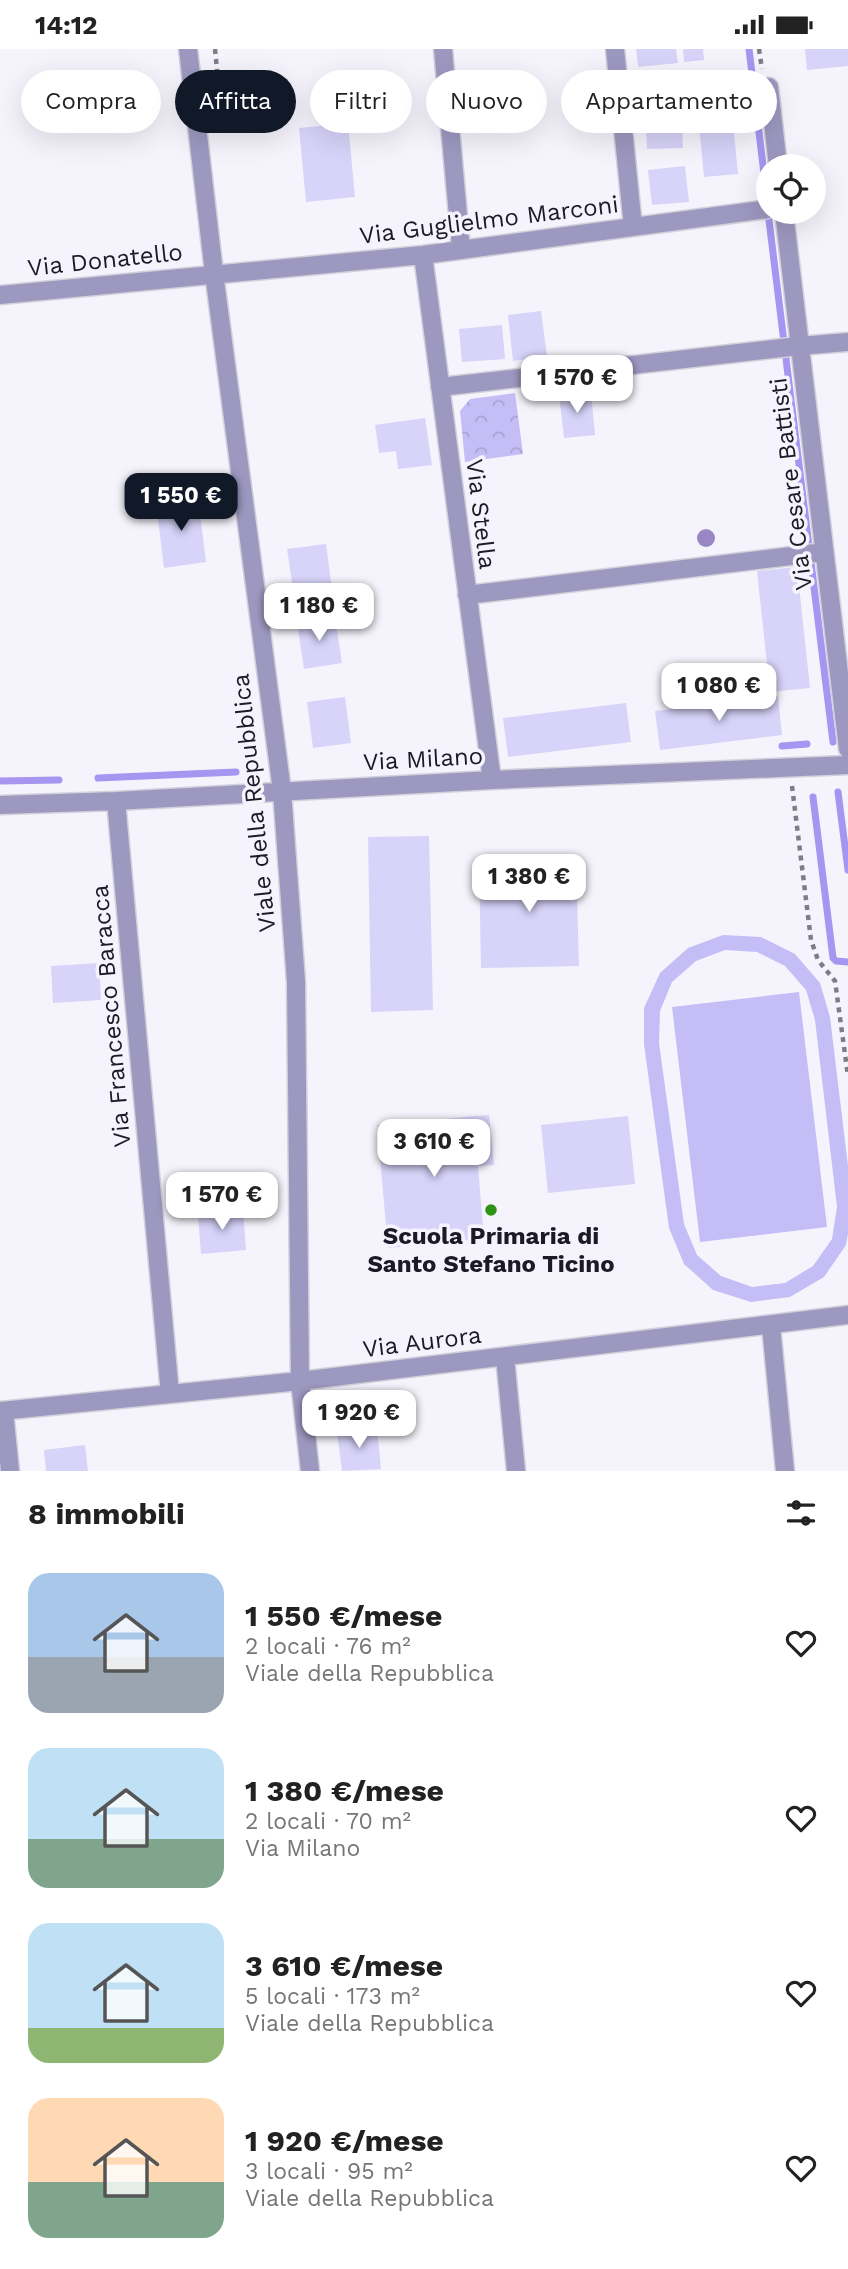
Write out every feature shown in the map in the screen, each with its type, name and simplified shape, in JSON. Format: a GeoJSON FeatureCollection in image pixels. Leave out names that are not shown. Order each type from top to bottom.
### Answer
{"type":"FeatureCollection","features":[{"type":"Feature","properties":{"kind":"street","name":"Viale della Repubblica"},"geometry":{"type":"LineString","coordinates":[[188,49],[214,273],[282,791],[296,982],[300,1381],[310,1471]]}},
{"type":"Feature","properties":{"kind":"street"},"geometry":{"type":"LineString","coordinates":[[443,49],[461,249]]}},
{"type":"Feature","properties":{"kind":"street"},"geometry":{"type":"LineString","coordinates":[[615,49],[633,227]]}},
{"type":"Feature","properties":{"kind":"street"},"geometry":{"type":"LineString","coordinates":[[774,133],[777,154]]}},
{"type":"Feature","properties":{"kind":"street","name":"Via Guglielmo Marconi"},"geometry":{"type":"LineString","coordinates":[[214,273],[423,255],[756,211]]}},
{"type":"Feature","properties":{"kind":"street","name":"Via Cesare Battisti"},"geometry":{"type":"LineString","coordinates":[[785,224],[790,347],[848,749]]}},
{"type":"Feature","properties":{"kind":"street","name":"Via Stella"},"geometry":{"type":"LineString","coordinates":[[423,255],[492,780]]}},
{"type":"Feature","properties":{"kind":"street","name":"Via Donatello"},"geometry":{"type":"LineString","coordinates":[[0,295],[214,273]]}},
{"type":"Feature","properties":{"kind":"street"},"geometry":{"type":"LineString","coordinates":[[440,387],[848,342]]}},
{"type":"Feature","properties":{"kind":"street"},"geometry":{"type":"LineString","coordinates":[[467,595],[821,553]]}},
{"type":"Feature","properties":{"kind":"street","name":"Via Milano"},"geometry":{"type":"LineString","coordinates":[[0,805],[848,765]]}},
{"type":"Feature","properties":{"kind":"street","name":"Via Francesco Baracca"},"geometry":{"type":"LineString","coordinates":[[116,801],[170,1394]]}},
{"type":"Feature","properties":{"kind":"street","name":"Via Aurora"},"geometry":{"type":"LineString","coordinates":[[2,1411],[300,1381],[848,1315]]}},
{"type":"Feature","properties":{"kind":"street"},"geometry":{"type":"LineString","coordinates":[[771,1326],[785,1471]]}},
{"type":"Feature","properties":{"kind":"street"},"geometry":{"type":"LineString","coordinates":[[505,1357],[516,1471]]}},
{"type":"Feature","properties":{"kind":"street"},"geometry":{"type":"LineString","coordinates":[[2,1411],[10,1471]]}},
{"type":"Feature","properties":{"kind":"path"},"geometry":{"type":"LineString","coordinates":[[790,768],[811,940],[818,960],[835,981],[848,1076]]}},
{"type":"Feature","properties":{"kind":"green space"},"geometry":{"type":"Polygon","coordinates":[[[515,393],[523,454],[465,462],[460,411],[470,399],[515,393]]]}},
{"type":"Feature","properties":{"kind":"green space"},"geometry":{"type":"Polygon","coordinates":[[[723,935],[761,937],[795,954],[820,983],[830,1017],[848,1166],[848,1234],[846,1245],[824,1277],[790,1297],[751,1302],[713,1290],[684,1264],[669,1228],[644,1044],[644,1008],[660,973],[688,948],[723,935]],[[725,950],[696,961],[672,982],[660,1011],[659,1043],[684,1224],[697,1255],[721,1276],[752,1287],[785,1283],[813,1266],[832,1239],[837,1207],[815,1020],[806,990],[785,966],[757,952],[725,950]]]}},
{"type":"Feature","properties":{"kind":"green space"},"geometry":{"type":"Polygon","coordinates":[[[799,992],[827,1227],[700,1242],[672,1007],[799,992]]]}},
{"type":"Feature","properties":{"kind":"building"},"geometry":{"type":"Polygon","coordinates":[[[636,49],[676,49],[678,63],[638,67],[636,49]]]}},
{"type":"Feature","properties":{"kind":"building"},"geometry":{"type":"Polygon","coordinates":[[[683,49],[703,49],[704,60],[684,62],[683,49]]]}},
{"type":"Feature","properties":{"kind":"building"},"geometry":{"type":"Polygon","coordinates":[[[805,49],[848,49],[848,66],[807,70],[805,49]]]}},
{"type":"Feature","properties":{"kind":"building"},"geometry":{"type":"Polygon","coordinates":[[[310,127],[310,133],[349,133],[355,197],[306,202],[299,128],[310,127]]]}},
{"type":"Feature","properties":{"kind":"building"},"geometry":{"type":"Polygon","coordinates":[[[646,133],[682,133],[683,148],[647,149],[646,133]]]}},
{"type":"Feature","properties":{"kind":"building"},"geometry":{"type":"Polygon","coordinates":[[[700,133],[734,133],[738,174],[704,177],[700,133]]]}},
{"type":"Feature","properties":{"kind":"building"},"geometry":{"type":"Polygon","coordinates":[[[685,166],[689,202],[652,205],[648,170],[685,166]]]}},
{"type":"Feature","properties":{"kind":"building"},"geometry":{"type":"Polygon","coordinates":[[[541,311],[547,356],[513,361],[508,315],[541,311]]]}},
{"type":"Feature","properties":{"kind":"building"},"geometry":{"type":"Polygon","coordinates":[[[502,325],[505,359],[462,362],[459,329],[502,325]]]}},
{"type":"Feature","properties":{"kind":"building"},"geometry":{"type":"Polygon","coordinates":[[[591,392],[595,435],[564,438],[559,395],[591,392]]]}},
{"type":"Feature","properties":{"kind":"building"},"geometry":{"type":"Polygon","coordinates":[[[425,418],[432,465],[398,469],[396,451],[379,453],[375,425],[425,418]]]}},
{"type":"Feature","properties":{"kind":"building"},"geometry":{"type":"Polygon","coordinates":[[[198,497],[206,562],[164,568],[156,503],[198,497]]]}},
{"type":"Feature","properties":{"kind":"building"},"geometry":{"type":"Polygon","coordinates":[[[326,544],[332,590],[294,595],[287,549],[326,544]]]}},
{"type":"Feature","properties":{"kind":"building"},"geometry":{"type":"Polygon","coordinates":[[[797,567],[810,688],[770,692],[757,571],[797,567]]]}},
{"type":"Feature","properties":{"kind":"building"},"geometry":{"type":"Polygon","coordinates":[[[335,617],[342,663],[304,669],[297,622],[335,617]]]}},
{"type":"Feature","properties":{"kind":"building"},"geometry":{"type":"Polygon","coordinates":[[[778,696],[782,735],[660,750],[655,711],[778,696]]]}},
{"type":"Feature","properties":{"kind":"building"},"geometry":{"type":"Polygon","coordinates":[[[345,697],[351,743],[313,748],[307,702],[345,697]]]}},
{"type":"Feature","properties":{"kind":"building"},"geometry":{"type":"Polygon","coordinates":[[[626,703],[631,742],[508,757],[503,718],[626,703]]]}},
{"type":"Feature","properties":{"kind":"building"},"geometry":{"type":"Polygon","coordinates":[[[429,836],[433,1010],[371,1012],[368,837],[429,836]]]}},
{"type":"Feature","properties":{"kind":"building"},"geometry":{"type":"Polygon","coordinates":[[[576,860],[579,966],[481,968],[479,863],[576,860]]]}},
{"type":"Feature","properties":{"kind":"building"},"geometry":{"type":"Polygon","coordinates":[[[99,963],[101,1000],[53,1003],[51,966],[99,963]]]}},
{"type":"Feature","properties":{"kind":"building"},"geometry":{"type":"Polygon","coordinates":[[[489,1115],[494,1165],[478,1166],[484,1239],[388,1248],[377,1125],[489,1115]]]}},
{"type":"Feature","properties":{"kind":"building"},"geometry":{"type":"Polygon","coordinates":[[[628,1116],[635,1184],[548,1193],[541,1125],[628,1116]]]}},
{"type":"Feature","properties":{"kind":"building"},"geometry":{"type":"Polygon","coordinates":[[[243,1211],[246,1250],[201,1254],[198,1215],[243,1211]]]}},
{"type":"Feature","properties":{"kind":"building"},"geometry":{"type":"Polygon","coordinates":[[[377,1428],[381,1469],[342,1471],[337,1432],[377,1428]]]}},
{"type":"Feature","properties":{"kind":"building"},"geometry":{"type":"Polygon","coordinates":[[[85,1445],[88,1471],[46,1471],[44,1450],[85,1445]]]}},
{"type":"Feature","properties":{"kind":"waterway"},"geometry":{"type":"LineString","coordinates":[[749,49],[762,154]]}},
{"type":"Feature","properties":{"kind":"waterway"},"geometry":{"type":"LineString","coordinates":[[769,224],[833,742]]}},
{"type":"Feature","properties":{"kind":"waterway"},"geometry":{"type":"LineString","coordinates":[[782,746],[807,744]]}},
{"type":"Feature","properties":{"kind":"waterway"},"geometry":{"type":"LineString","coordinates":[[98,778],[236,772]]}},
{"type":"Feature","properties":{"kind":"waterway"},"geometry":{"type":"LineString","coordinates":[[0,781],[59,780]]}},
{"type":"Feature","properties":{"kind":"waterway"},"geometry":{"type":"LineString","coordinates":[[838,792],[848,870]]}},
{"type":"Feature","properties":{"kind":"waterway"},"geometry":{"type":"LineString","coordinates":[[813,797],[833,958],[836,961],[848,962]]}},
{"type":"Feature","properties":{"kind":"place","name":"Scuola Primaria di Santo Stefano Ticino"},"geometry":{"type":"Point","coordinates":[491,1210]}}]}
